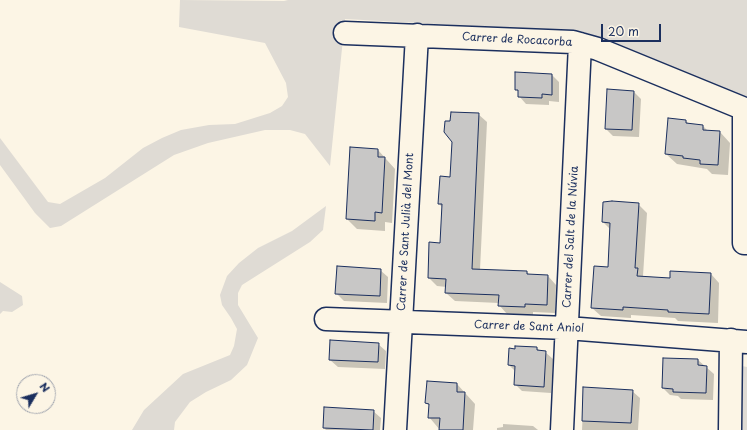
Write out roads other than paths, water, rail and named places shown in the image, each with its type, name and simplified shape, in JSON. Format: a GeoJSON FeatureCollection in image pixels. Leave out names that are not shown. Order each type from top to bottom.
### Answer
{"type":"FeatureCollection","features":[{"type":"Feature","properties":{"kind":"street","name":"Carrer de Rocacorba"},"geometry":{"type":"LineString","coordinates":[[345,33],[417,35],[580,44],[598,49],[746,110]]}},
{"type":"Feature","properties":{"kind":"street","name":"Carrer de Sant Julià del Mont"},"geometry":{"type":"LineString","coordinates":[[394,430],[402,322],[417,35]]}},
{"type":"Feature","properties":{"kind":"street","name":"Carrer del Salt de la Núvia"},"geometry":{"type":"LineString","coordinates":[[562,430],[580,44]]}},
{"type":"Feature","properties":{"kind":"street"},"geometry":{"type":"LineString","coordinates":[[746,110],[744,243],[747,243]]}},
{"type":"Feature","properties":{"kind":"street","name":"Carrer de Sant Aniol"},"geometry":{"type":"LineString","coordinates":[[326,319],[567,328],[739,341]]}},
{"type":"Feature","properties":{"kind":"street"},"geometry":{"type":"LineString","coordinates":[[730,430],[739,341]]}}]}
